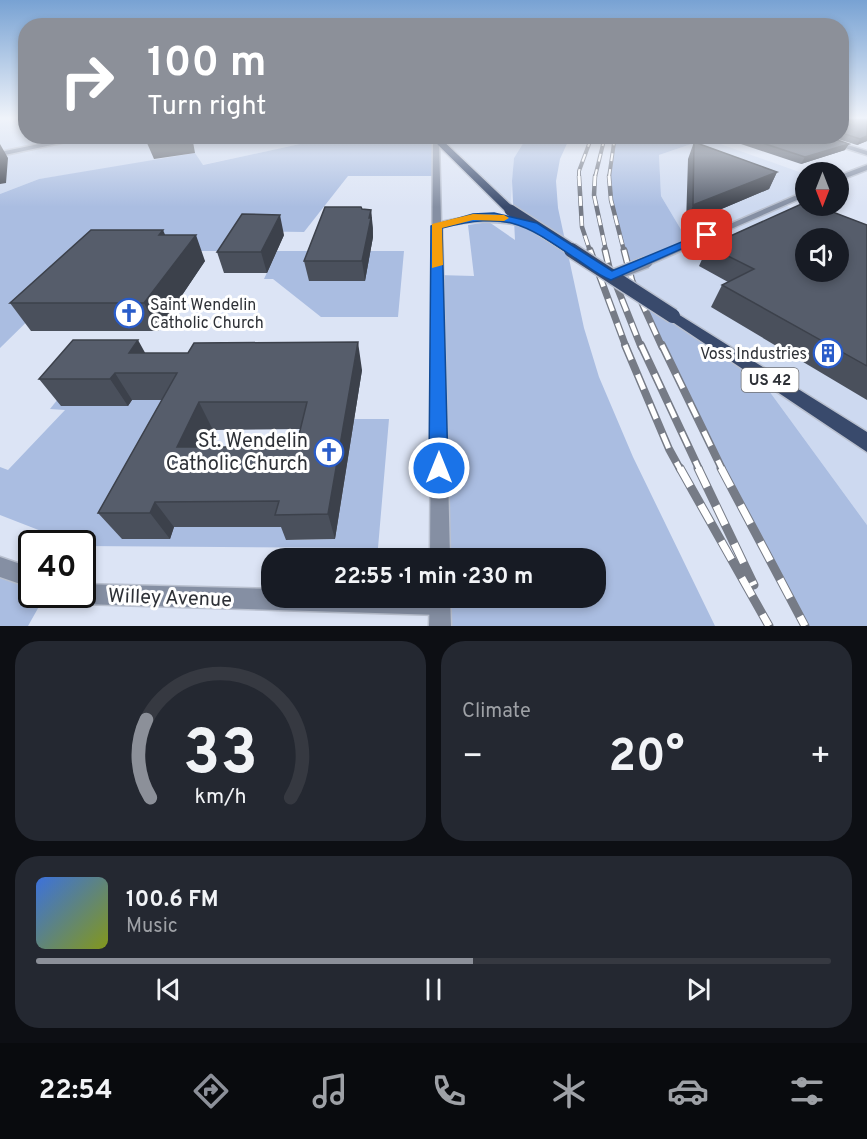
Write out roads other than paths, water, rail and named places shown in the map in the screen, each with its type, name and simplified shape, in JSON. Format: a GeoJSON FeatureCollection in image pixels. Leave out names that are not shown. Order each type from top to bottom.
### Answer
{"type":"FeatureCollection","features":[{"type":"Feature","properties":{"kind":"main road","name":"US 42"},"geometry":{"type":"LineString","coordinates":[[446,148],[510,210],[867,443]]}},
{"type":"Feature","properties":{"kind":"street"},"geometry":{"type":"LineString","coordinates":[[0,154],[29,148]]}},
{"type":"Feature","properties":{"kind":"street"},"geometry":{"type":"LineString","coordinates":[[435,148],[440,548]]}},
{"type":"Feature","properties":{"kind":"street"},"geometry":{"type":"LineString","coordinates":[[851,148],[867,153]]}},
{"type":"Feature","properties":{"kind":"street"},"geometry":{"type":"LineString","coordinates":[[849,174],[867,167]]}},
{"type":"Feature","properties":{"kind":"street"},"geometry":{"type":"LineString","coordinates":[[611,276],[795,197]]}},
{"type":"Feature","properties":{"kind":"street"},"geometry":{"type":"LineString","coordinates":[[778,204],[795,212]]}},
{"type":"Feature","properties":{"kind":"street"},"geometry":{"type":"LineString","coordinates":[[436,226],[473,217],[494,216],[533,225]]}},
{"type":"Feature","properties":{"kind":"street"},"geometry":{"type":"LineString","coordinates":[[0,567],[18,573]]}},
{"type":"Feature","properties":{"kind":"street","name":"Willey Avenue"},"geometry":{"type":"LineString","coordinates":[[96,594],[261,598]]}},
{"type":"Feature","properties":{"kind":"street"},"geometry":{"type":"LineString","coordinates":[[440,608],[440,626]]}},
{"type":"Feature","properties":{"kind":"railway"},"geometry":{"type":"LineString","coordinates":[[579,176],[587,148]]}},
{"type":"Feature","properties":{"kind":"railway"},"geometry":{"type":"LineString","coordinates":[[595,177],[602,148]]}},
{"type":"Feature","properties":{"kind":"railway"},"geometry":{"type":"LineString","coordinates":[[609,177],[613,148]]}},
{"type":"Feature","properties":{"kind":"railway"},"geometry":{"type":"LineString","coordinates":[[579,176],[582,227],[590,251]]}},
{"type":"Feature","properties":{"kind":"railway"},"geometry":{"type":"LineString","coordinates":[[595,176],[594,195],[606,251]]}},
{"type":"Feature","properties":{"kind":"railway"},"geometry":{"type":"LineString","coordinates":[[609,177],[611,200],[624,251]]}},
{"type":"Feature","properties":{"kind":"railway"},"geometry":{"type":"LineString","coordinates":[[590,250],[626,347]]}},
{"type":"Feature","properties":{"kind":"railway"},"geometry":{"type":"LineString","coordinates":[[605,250],[609,267],[641,347]]}},
{"type":"Feature","properties":{"kind":"railway"},"geometry":{"type":"LineString","coordinates":[[624,250],[632,281],[662,347]]}},
{"type":"Feature","properties":{"kind":"railway"},"geometry":{"type":"LineString","coordinates":[[625,345],[669,449],[680,469]]}},
{"type":"Feature","properties":{"kind":"railway"},"geometry":{"type":"LineString","coordinates":[[641,345],[699,469]]}},
{"type":"Feature","properties":{"kind":"railway"},"geometry":{"type":"LineString","coordinates":[[662,345],[722,469]]}},
{"type":"Feature","properties":{"kind":"railway"},"geometry":{"type":"LineString","coordinates":[[680,468],[769,626]]}},
{"type":"Feature","properties":{"kind":"railway"},"geometry":{"type":"LineString","coordinates":[[698,468],[754,585]]}},
{"type":"Feature","properties":{"kind":"railway"},"geometry":{"type":"LineString","coordinates":[[721,468],[805,626]]}},
{"type":"Feature","properties":{"kind":"place","name":"Saint Wendelin Catholic Church"},"geometry":{"type":"Point","coordinates":[129,313]}},
{"type":"Feature","properties":{"kind":"place","name":"Voss Industries"},"geometry":{"type":"Point","coordinates":[828,353]}},
{"type":"Feature","properties":{"kind":"place","name":"St. Wendelin Catholic Church"},"geometry":{"type":"Point","coordinates":[329,452]}}]}
